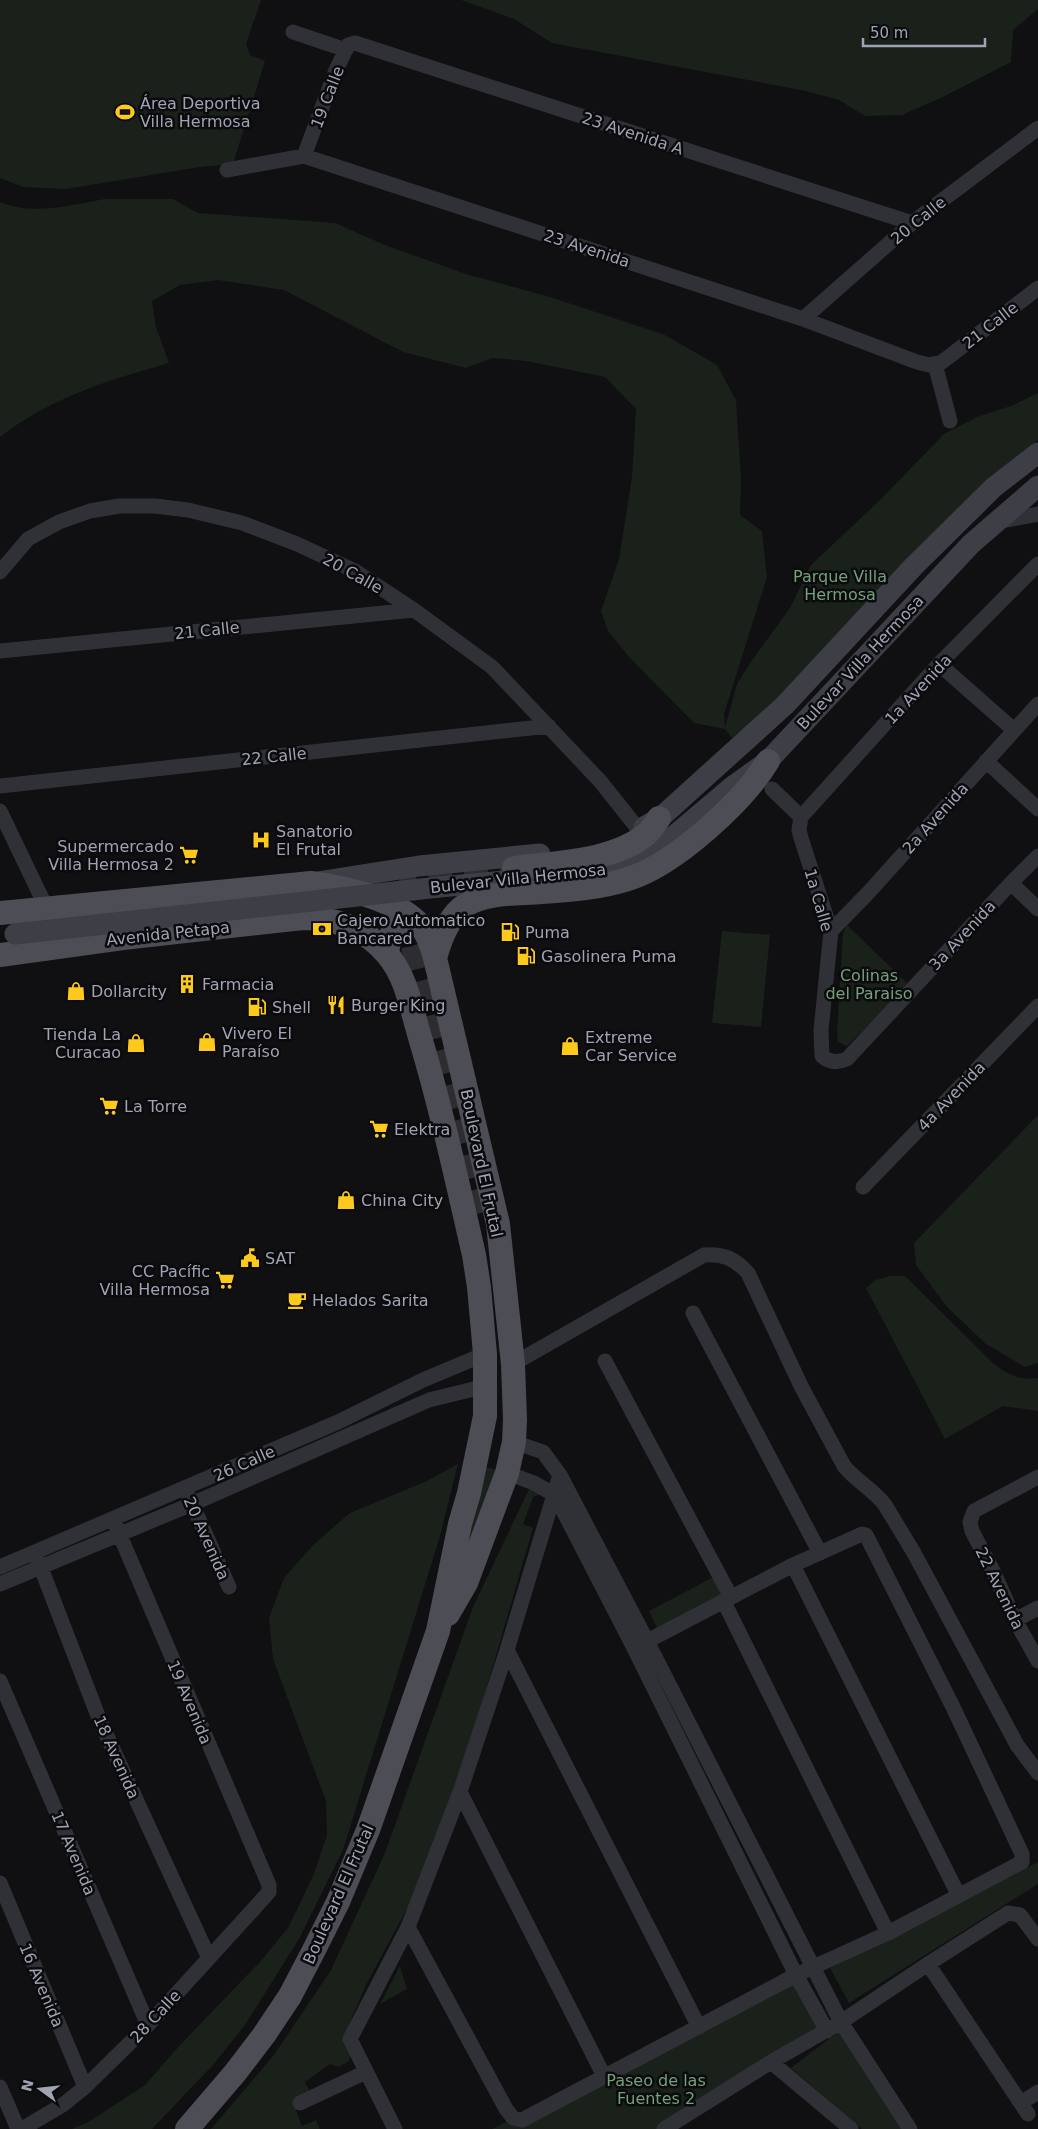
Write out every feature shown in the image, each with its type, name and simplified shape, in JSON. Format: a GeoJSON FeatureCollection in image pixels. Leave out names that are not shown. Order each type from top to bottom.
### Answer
{"type":"FeatureCollection","features":[{"type":"Feature","properties":{"kind":"main road","name":"Bulevar Villa Hermosa"},"geometry":{"type":"LineString","coordinates":[[311,883],[419,866],[599,846],[639,830],[659,818],[785,705],[914,566],[994,487],[1038,453]]}},
{"type":"Feature","properties":{"kind":"main road","name":"Bulevar Villa Hermosa"},"geometry":{"type":"LineString","coordinates":[[8,936],[126,920],[598,872],[626,864],[657,848],[733,786],[764,765],[971,544],[1035,490]]}},
{"type":"Feature","properties":{"kind":"main road"},"geometry":{"type":"LineString","coordinates":[[435,958],[442,936],[450,921],[460,909],[471,902],[494,896],[597,886],[629,879],[656,867],[680,851],[717,818],[757,780],[764,765]]}},
{"type":"Feature","properties":{"kind":"main road"},"geometry":{"type":"LineString","coordinates":[[514,868],[599,856],[617,851],[645,836],[659,818]]}},
{"type":"Feature","properties":{"kind":"main road"},"geometry":{"type":"LineString","coordinates":[[0,912],[311,883],[341,888],[384,902],[421,926]]}},
{"type":"Feature","properties":{"kind":"main road"},"geometry":{"type":"LineString","coordinates":[[336,922],[343,914],[346,905],[341,888]]}},
{"type":"Feature","properties":{"kind":"main road","name":"Avenida Petapa"},"geometry":{"type":"LineString","coordinates":[[0,955],[123,938],[295,919],[317,918],[336,922]]}},
{"type":"Feature","properties":{"kind":"main road"},"geometry":{"type":"LineString","coordinates":[[387,954],[392,932],[397,926],[409,921],[421,926]]}},
{"type":"Feature","properties":{"kind":"main road","name":"Boulevard El Frutal"},"geometry":{"type":"LineString","coordinates":[[187,2129],[235,2073],[264,2035],[290,1996],[338,1902],[368,1830],[438,1631],[485,1416],[486,1386],[479,1287],[472,1246],[427,1061],[403,981],[396,965],[365,933],[336,922]]}},
{"type":"Feature","properties":{"kind":"main road","name":"Boulevard El Frutal"},"geometry":{"type":"LineString","coordinates":[[421,926],[432,947],[435,958],[498,1224],[513,1364],[514,1442],[507,1473],[466,1582],[438,1631]]}},
{"type":"Feature","properties":{"kind":"main road"},"geometry":{"type":"LineString","coordinates":[[479,1287],[483,1222],[481,1213]]}},
{"type":"Feature","properties":{"kind":"main road"},"geometry":{"type":"LineString","coordinates":[[485,1416],[494,1424],[494,1462],[507,1473]]}},
{"type":"Feature","properties":{"kind":"street","name":"23 Avenida A"},"geometry":{"type":"LineString","coordinates":[[293,32],[350,46],[912,223]]}},
{"type":"Feature","properties":{"kind":"street","name":"19 Calle"},"geometry":{"type":"LineString","coordinates":[[304,156],[350,46]]}},
{"type":"Feature","properties":{"kind":"street","name":"20 Calle"},"geometry":{"type":"LineString","coordinates":[[803,319],[912,223],[1038,128]]}},
{"type":"Feature","properties":{"kind":"street","name":"23 Avenida"},"geometry":{"type":"LineString","coordinates":[[227,170],[304,156],[803,319],[916,362],[938,363]]}},
{"type":"Feature","properties":{"kind":"street","name":"21 Calle"},"geometry":{"type":"LineString","coordinates":[[938,363],[1038,288]]}},
{"type":"Feature","properties":{"kind":"street"},"geometry":{"type":"LineString","coordinates":[[938,363],[950,421]]}},
{"type":"Feature","properties":{"kind":"street","name":"20 Calle"},"geometry":{"type":"LineString","coordinates":[[0,572],[28,540],[59,522],[90,511],[119,506],[155,506],[188,510],[242,523],[297,544],[355,571],[414,610],[492,666],[600,781],[639,830]]}},
{"type":"Feature","properties":{"kind":"street"},"geometry":{"type":"LineString","coordinates":[[995,522],[1038,514]]}},
{"type":"Feature","properties":{"kind":"street","name":"1a Avenida"},"geometry":{"type":"LineString","coordinates":[[801,817],[939,664],[1038,564]]}},
{"type":"Feature","properties":{"kind":"street","name":"21 Calle"},"geometry":{"type":"LineString","coordinates":[[0,650],[414,610]]}},
{"type":"Feature","properties":{"kind":"street"},"geometry":{"type":"LineString","coordinates":[[939,664],[1014,730]]}},
{"type":"Feature","properties":{"kind":"street","name":"2a Avenida"},"geometry":{"type":"LineString","coordinates":[[831,932],[1038,704]]}},
{"type":"Feature","properties":{"kind":"street","name":"22 Calle"},"geometry":{"type":"LineString","coordinates":[[0,786],[549,726]]}},
{"type":"Feature","properties":{"kind":"street"},"geometry":{"type":"LineString","coordinates":[[986,762],[1038,809]]}},
{"type":"Feature","properties":{"kind":"street"},"geometry":{"type":"LineString","coordinates":[[772,789],[801,817]]}},
{"type":"Feature","properties":{"kind":"street"},"geometry":{"type":"LineString","coordinates":[[0,811],[46,907]]}},
{"type":"Feature","properties":{"kind":"street","name":"1a Calle"},"geometry":{"type":"LineString","coordinates":[[801,817],[799,830],[801,838],[831,932],[822,1013],[822,1056],[834,1062],[847,1059]]}},
{"type":"Feature","properties":{"kind":"street","name":"3a Avenida"},"geometry":{"type":"LineString","coordinates":[[847,1059],[1038,856]]}},
{"type":"Feature","properties":{"kind":"street"},"geometry":{"type":"LineString","coordinates":[[1011,883],[1038,909]]}},
{"type":"Feature","properties":{"kind":"street","name":"4a Avenida"},"geometry":{"type":"LineString","coordinates":[[864,1187],[1038,1006]]}},
{"type":"Feature","properties":{"kind":"street"},"geometry":{"type":"LineString","coordinates":[[513,1364],[704,1255],[715,1254],[738,1262],[748,1272],[801,1386],[844,1466],[850,1474],[880,1498],[885,1505],[914,1553],[1021,1751],[1038,1773]]}},
{"type":"Feature","properties":{"kind":"street"},"geometry":{"type":"LineString","coordinates":[[692,1313],[820,1553]]}},
{"type":"Feature","properties":{"kind":"street","name":"26 Calle"},"geometry":{"type":"LineString","coordinates":[[0,1567],[338,1422],[423,1380],[484,1354]]}},
{"type":"Feature","properties":{"kind":"street"},"geometry":{"type":"LineString","coordinates":[[605,1361],[728,1600],[888,1933]]}},
{"type":"Feature","properties":{"kind":"street","name":"26 Calle"},"geometry":{"type":"LineString","coordinates":[[0,1584],[118,1533],[192,1504],[429,1400],[486,1386]]}},
{"type":"Feature","properties":{"kind":"street"},"geometry":{"type":"LineString","coordinates":[[514,1442],[543,1452],[560,1475],[796,1975],[827,2031]]}},
{"type":"Feature","properties":{"kind":"street"},"geometry":{"type":"LineString","coordinates":[[507,1473],[555,1495],[641,1645],[841,2022],[910,2129]]}},
{"type":"Feature","properties":{"kind":"street"},"geometry":{"type":"LineString","coordinates":[[396,2129],[351,2042],[351,2036],[408,1927],[460,1792],[507,1650],[560,1475]]}},
{"type":"Feature","properties":{"kind":"street","name":"22 Avenida"},"geometry":{"type":"LineString","coordinates":[[1038,1478],[972,1512],[970,1522],[972,1531],[993,1571],[1015,1620],[1038,1662]]}},
{"type":"Feature","properties":{"kind":"street","name":"20 Avenida"},"geometry":{"type":"LineString","coordinates":[[185,1489],[229,1587]]}},
{"type":"Feature","properties":{"kind":"street","name":"19 Avenida"},"geometry":{"type":"LineString","coordinates":[[112,1519],[269,1885]]}},
{"type":"Feature","properties":{"kind":"street"},"geometry":{"type":"LineString","coordinates":[[408,1927],[506,2109],[513,2118],[524,2120],[796,1975],[888,1933],[958,1894],[1020,1864],[1022,1854],[953,1707],[867,1536],[862,1534],[793,1565],[641,1645]]}},
{"type":"Feature","properties":{"kind":"street","name":"18 Avenida"},"geometry":{"type":"LineString","coordinates":[[34,1552],[100,1721],[209,1958]]}},
{"type":"Feature","properties":{"kind":"street"},"geometry":{"type":"LineString","coordinates":[[793,1565],[958,1894]]}},
{"type":"Feature","properties":{"kind":"street"},"geometry":{"type":"LineString","coordinates":[[1015,1620],[1038,1608]]}},
{"type":"Feature","properties":{"kind":"street"},"geometry":{"type":"LineString","coordinates":[[507,1650],[699,2027]]}},
{"type":"Feature","properties":{"kind":"street","name":"17 Avenida"},"geometry":{"type":"LineString","coordinates":[[0,1681],[148,2025]]}},
{"type":"Feature","properties":{"kind":"street"},"geometry":{"type":"LineString","coordinates":[[460,1792],[604,2076]]}},
{"type":"Feature","properties":{"kind":"street","name":"16 Avenida"},"geometry":{"type":"LineString","coordinates":[[0,1883],[85,2087]]}},
{"type":"Feature","properties":{"kind":"street","name":"28 Calle"},"geometry":{"type":"LineString","coordinates":[[22,2129],[64,2104],[85,2087],[148,2025],[267,1895],[269,1885]]}},
{"type":"Feature","properties":{"kind":"street"},"geometry":{"type":"LineString","coordinates":[[664,2129],[686,2124],[771,2062],[827,2031],[928,1964],[1012,1913],[1018,1914],[1025,1920],[1038,1939]]}},
{"type":"Feature","properties":{"kind":"street"},"geometry":{"type":"LineString","coordinates":[[928,1964],[1024,2109],[1038,2092]]}},
{"type":"Feature","properties":{"kind":"street"},"geometry":{"type":"LineString","coordinates":[[771,2062],[851,2129]]}},
{"type":"Feature","properties":{"kind":"street"},"geometry":{"type":"LineString","coordinates":[[300,2103],[366,2072]]}},
{"type":"Feature","properties":{"kind":"street"},"geometry":{"type":"LineString","coordinates":[[0,2087],[18,2129]]}},
{"type":"Feature","properties":{"kind":"green space","name":"Área Deportiva Villa Hermosa"},"geometry":{"type":"Polygon","coordinates":[[[0,0],[261,0],[246,44],[250,55],[265,61],[233,164],[200,167],[66,189],[23,187],[0,178],[0,0]]]}},
{"type":"Feature","properties":{"kind":"green space"},"geometry":{"type":"Polygon","coordinates":[[[461,0],[1038,0],[1038,9],[1013,30],[1011,62],[943,97],[902,115],[865,116],[839,100],[806,91],[552,43],[514,19],[461,0]]]}},
{"type":"Feature","properties":{"kind":"green space","name":"Parque Villa Hermosa"},"geometry":{"type":"Polygon","coordinates":[[[105,199],[173,199],[198,213],[335,223],[385,245],[466,274],[550,297],[665,335],[717,365],[736,400],[741,478],[740,515],[762,531],[767,577],[724,714],[725,727],[737,684],[790,608],[811,565],[881,499],[944,434],[977,417],[1011,406],[1038,393],[1038,440],[997,473],[778,705],[732,738],[725,729],[694,723],[629,657],[608,631],[601,611],[619,559],[632,477],[636,409],[605,377],[526,361],[493,358],[466,368],[403,352],[284,290],[218,280],[180,285],[152,301],[156,327],[169,363],[124,376],[60,401],[19,423],[0,437],[0,202],[13,206],[39,209],[105,199]]]}},
{"type":"Feature","properties":{"kind":"green space","name":"Colinas del Paraiso"},"geometry":{"type":"Polygon","coordinates":[[[847,925],[907,983],[884,1010],[847,1046],[838,1042],[837,1031],[843,933],[847,925]]]}},
{"type":"Feature","properties":{"kind":"green space"},"geometry":{"type":"Polygon","coordinates":[[[722,931],[770,935],[761,1027],[712,1023],[722,931]]]}},
{"type":"Feature","properties":{"kind":"green space"},"geometry":{"type":"Polygon","coordinates":[[[1038,1115],[1038,1363],[1025,1367],[986,1344],[947,1307],[916,1265],[914,1243],[1038,1115]]]}},
{"type":"Feature","properties":{"kind":"green space"},"geometry":{"type":"Polygon","coordinates":[[[890,1276],[905,1276],[995,1365],[1015,1376],[1026,1379],[1038,1378],[1038,1411],[1003,1406],[945,1439],[866,1288],[876,1280],[890,1276]]]}},
{"type":"Feature","properties":{"kind":"green space"},"geometry":{"type":"Polygon","coordinates":[[[458,1464],[440,1536],[343,1850],[299,1939],[245,2025],[213,2065],[152,2129],[72,2129],[88,2122],[144,2086],[181,2044],[259,1963],[288,1928],[314,1874],[327,1835],[326,1801],[273,1659],[269,1618],[284,1578],[312,1546],[350,1513],[427,1481],[458,1464]]]}},
{"type":"Feature","properties":{"kind":"green space"},"geometry":{"type":"Polygon","coordinates":[[[482,1466],[497,1470],[457,1576],[482,1466]]]}},
{"type":"Feature","properties":{"kind":"green space"},"geometry":{"type":"Polygon","coordinates":[[[531,1485],[541,1494],[533,1497],[523,1524],[533,1528],[462,1773],[414,1896],[367,1983],[352,2017],[348,2035],[352,2048],[349,2061],[339,2067],[330,2064],[305,2082],[313,2097],[295,2107],[302,2126],[316,2120],[320,2129],[211,2129],[274,2055],[331,1970],[385,1853],[473,1607],[531,1485]]]}},
{"type":"Feature","properties":{"kind":"green space"},"geometry":{"type":"Polygon","coordinates":[[[723,1572],[733,1591],[658,1630],[649,1611],[723,1572]]]}},
{"type":"Feature","properties":{"kind":"green space"},"geometry":{"type":"Polygon","coordinates":[[[1038,1862],[1038,1884],[849,2003],[830,1968],[1038,1862]]]}},
{"type":"Feature","properties":{"kind":"green space"},"geometry":{"type":"Polygon","coordinates":[[[400,1966],[407,1989],[380,2004],[400,1966]]]}},
{"type":"Feature","properties":{"kind":"green space","name":"Paseo de las Fuentes 2"},"geometry":{"type":"Polygon","coordinates":[[[794,1975],[827,2032],[665,2129],[492,2129],[794,1975]]]}},
{"type":"Feature","properties":{"kind":"green space"},"geometry":{"type":"Polygon","coordinates":[[[839,2031],[912,2129],[862,2129],[791,2068],[839,2031]]]}},
{"type":"Feature","properties":{"kind":"tunnel"},"geometry":{"type":"LineString","coordinates":[[481,1213],[404,911],[404,903],[410,885],[426,875],[514,868]]}},
{"type":"Feature","properties":{"kind":"place","name":"Área Deportiva Villa Hermosa"},"geometry":{"type":"Point","coordinates":[125,112]}},
{"type":"Feature","properties":{"kind":"place","name":"Sanatorio El Frutal"},"geometry":{"type":"Point","coordinates":[261,840]}},
{"type":"Feature","properties":{"kind":"place","name":"Supermercado Villa Hermosa 2"},"geometry":{"type":"Point","coordinates":[189,855]}},
{"type":"Feature","properties":{"kind":"place","name":"Cajero Automatico Bancared"},"geometry":{"type":"Point","coordinates":[322,929]}},
{"type":"Feature","properties":{"kind":"place","name":"Puma"},"geometry":{"type":"Point","coordinates":[510,932]}},
{"type":"Feature","properties":{"kind":"place","name":"Gasolinera Puma"},"geometry":{"type":"Point","coordinates":[526,956]}},
{"type":"Feature","properties":{"kind":"place","name":"Farmacia"},"geometry":{"type":"Point","coordinates":[187,984]}},
{"type":"Feature","properties":{"kind":"place","name":"Dollarcity"},"geometry":{"type":"Point","coordinates":[76,991]}},
{"type":"Feature","properties":{"kind":"place","name":"Burger King"},"geometry":{"type":"Point","coordinates":[336,1005]}},
{"type":"Feature","properties":{"kind":"place","name":"Shell"},"geometry":{"type":"Point","coordinates":[257,1007]}},
{"type":"Feature","properties":{"kind":"place","name":"Vivero El Paraíso"},"geometry":{"type":"Point","coordinates":[207,1042]}},
{"type":"Feature","properties":{"kind":"place","name":"Tienda La Curacao"},"geometry":{"type":"Point","coordinates":[136,1043]}},
{"type":"Feature","properties":{"kind":"place","name":"Extreme Car Service"},"geometry":{"type":"Point","coordinates":[570,1046]}},
{"type":"Feature","properties":{"kind":"place","name":"La Torre"},"geometry":{"type":"Point","coordinates":[109,1106]}},
{"type":"Feature","properties":{"kind":"place","name":"Elektra"},"geometry":{"type":"Point","coordinates":[379,1129]}},
{"type":"Feature","properties":{"kind":"place","name":"China City"},"geometry":{"type":"Point","coordinates":[346,1200]}},
{"type":"Feature","properties":{"kind":"place","name":"SAT"},"geometry":{"type":"Point","coordinates":[250,1258]}},
{"type":"Feature","properties":{"kind":"place","name":"CC Pacífic Villa Hermosa"},"geometry":{"type":"Point","coordinates":[225,1280]}},
{"type":"Feature","properties":{"kind":"place","name":"Helados Sarita"},"geometry":{"type":"Point","coordinates":[297,1300]}}]}
